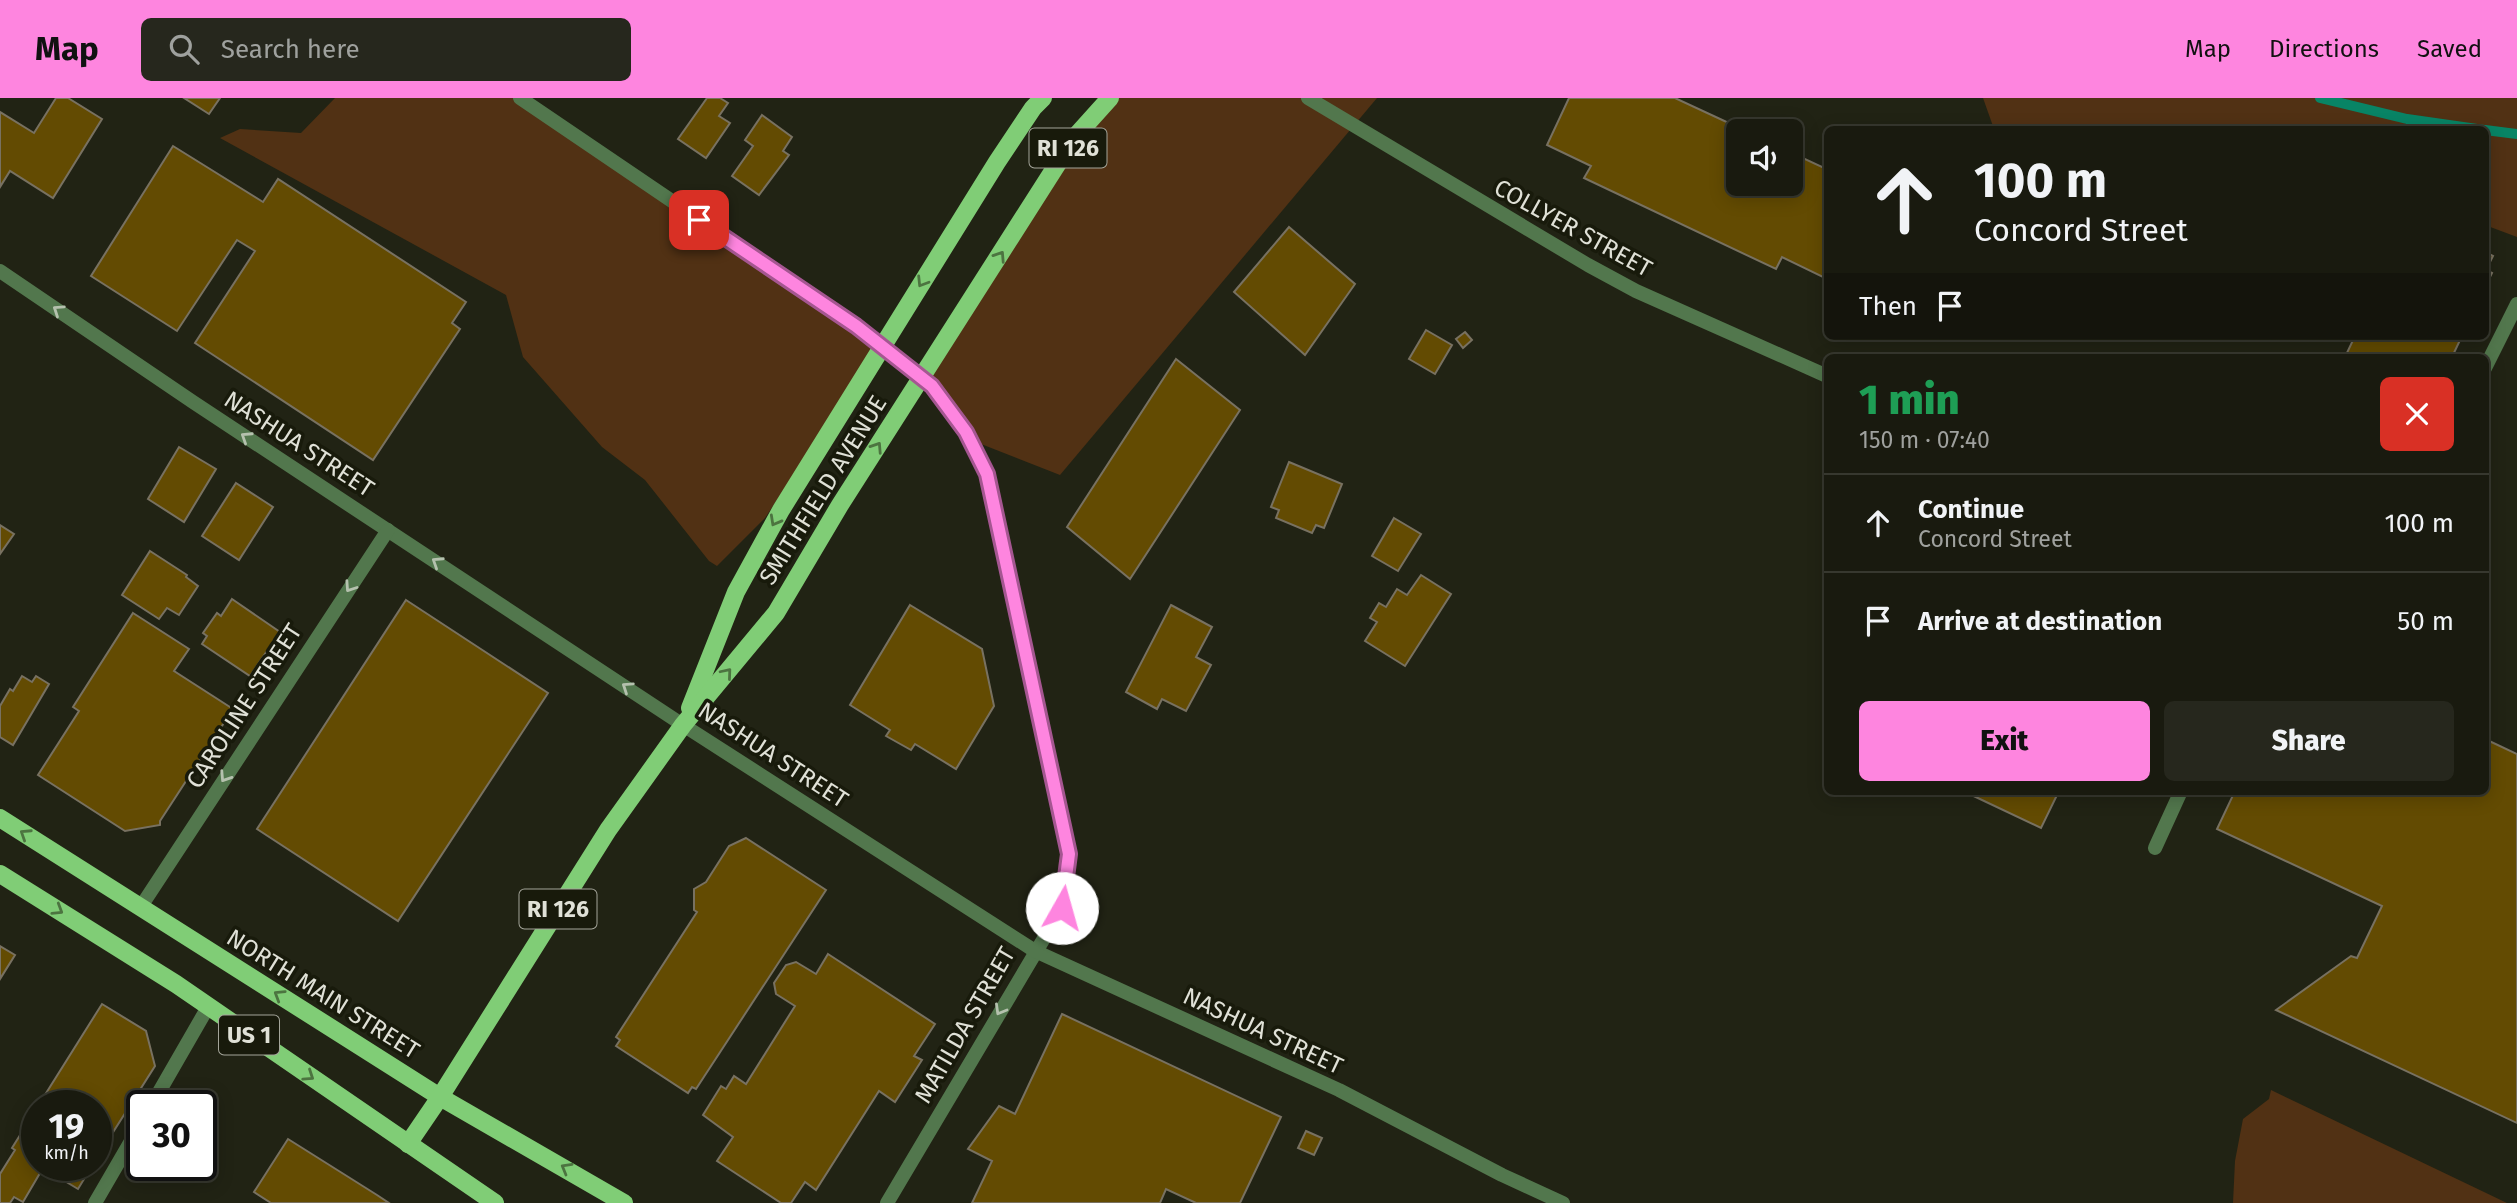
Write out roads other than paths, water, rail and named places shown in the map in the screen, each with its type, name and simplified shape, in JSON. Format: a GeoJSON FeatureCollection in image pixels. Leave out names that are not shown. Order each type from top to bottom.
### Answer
{"type":"FeatureCollection","features":[{"type":"Feature","properties":{"kind":"main road","name":"SMITHFIELD AVENUE"},"geometry":{"type":"LineString","coordinates":[[683,725],[736,592],[810,462],[997,162],[1033,107],[1043,98]]}},
{"type":"Feature","properties":{"kind":"main road","name":"SMITHFIELD AVENUE"},"geometry":{"type":"LineString","coordinates":[[408,1144],[608,830],[683,725],[776,613],[840,505],[1074,138],[1110,98]]}},
{"type":"Feature","properties":{"kind":"main road","name":"NORTH MAIN STREET"},"geometry":{"type":"LineString","coordinates":[[0,818],[440,1097],[624,1203]]}},
{"type":"Feature","properties":{"kind":"main road","name":"US 1"},"geometry":{"type":"LineString","coordinates":[[0,874],[208,1007],[495,1203]]}},
{"type":"Feature","properties":{"kind":"street","name":"MATILDA STREET"},"geometry":{"type":"LineString","coordinates":[[520,98],[856,326],[932,386],[966,432],[987,474],[1069,854],[1062,908],[887,1203]]}},
{"type":"Feature","properties":{"kind":"street","name":"COLLYER STREET"},"geometry":{"type":"LineString","coordinates":[[1308,98],[1588,265],[1636,290],[1824,375]]}},
{"type":"Feature","properties":{"kind":"street","name":"NASHUA STREET"},"geometry":{"type":"LineString","coordinates":[[0,271],[193,402],[683,725],[1035,951],[1339,1090],[1502,1175],[1563,1203]]}},
{"type":"Feature","properties":{"kind":"street"},"geometry":{"type":"LineString","coordinates":[[2489,360],[2517,304]]}},
{"type":"Feature","properties":{"kind":"street","name":"CAROLINE STREET"},"geometry":{"type":"LineString","coordinates":[[140,908],[388,530]]}},
{"type":"Feature","properties":{"kind":"street"},"geometry":{"type":"LineString","coordinates":[[2155,848],[2178,795]]}},
{"type":"Feature","properties":{"kind":"street"},"geometry":{"type":"LineString","coordinates":[[160,1090],[208,1007]]}},
{"type":"Feature","properties":{"kind":"street"},"geometry":{"type":"LineString","coordinates":[[95,1203],[126,1150]]}},
{"type":"Feature","properties":{"kind":"waterway"},"geometry":{"type":"LineString","coordinates":[[2320,98],[2407,119],[2456,126]]}},
{"type":"Feature","properties":{"kind":"waterway"},"geometry":{"type":"LineString","coordinates":[[2489,130],[2517,134]]}}]}
